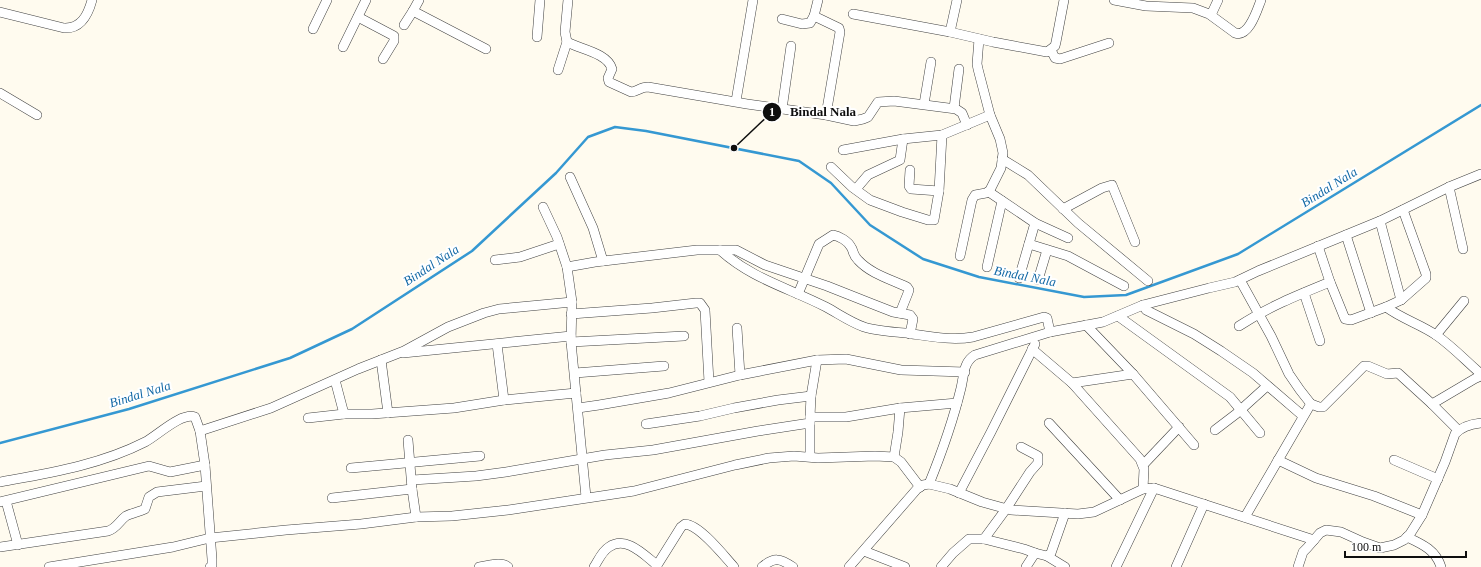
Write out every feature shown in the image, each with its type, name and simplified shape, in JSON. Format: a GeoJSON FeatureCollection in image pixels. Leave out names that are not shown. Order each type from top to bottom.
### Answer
{"type":"FeatureCollection","features":[{"type":"Feature","properties":{"kind":"street"},"geometry":{"type":"LineString","coordinates":[[0,12],[69,28],[74,27],[84,20],[92,0]]}},
{"type":"Feature","properties":{"kind":"street"},"geometry":{"type":"LineString","coordinates":[[313,29],[327,0]]}},
{"type":"Feature","properties":{"kind":"street"},"geometry":{"type":"LineString","coordinates":[[343,47],[366,0]]}},
{"type":"Feature","properties":{"kind":"street"},"geometry":{"type":"LineString","coordinates":[[404,25],[419,0]]}},
{"type":"Feature","properties":{"kind":"street"},"geometry":{"type":"LineString","coordinates":[[537,36],[540,0]]}},
{"type":"Feature","properties":{"kind":"street"},"geometry":{"type":"LineString","coordinates":[[558,70],[568,42],[565,32],[568,0]]}},
{"type":"Feature","properties":{"kind":"street"},"geometry":{"type":"LineString","coordinates":[[736,101],[753,0]]}},
{"type":"Feature","properties":{"kind":"street"},"geometry":{"type":"LineString","coordinates":[[782,19],[807,24],[810,23],[814,16],[818,0]]}},
{"type":"Feature","properties":{"kind":"street"},"geometry":{"type":"LineString","coordinates":[[950,32],[957,0]]}},
{"type":"Feature","properties":{"kind":"street"},"geometry":{"type":"LineString","coordinates":[[853,14],[1047,52],[1051,50],[1056,42],[1064,0]]}},
{"type":"Feature","properties":{"kind":"street"},"geometry":{"type":"LineString","coordinates":[[1114,0],[1146,6],[1185,6],[1211,15],[1235,33],[1240,34],[1243,34],[1248,29],[1261,0]]}},
{"type":"Feature","properties":{"kind":"street"},"geometry":{"type":"LineString","coordinates":[[1211,15],[1218,0]]}},
{"type":"Feature","properties":{"kind":"street"},"geometry":{"type":"LineString","coordinates":[[413,11],[486,49]]}},
{"type":"Feature","properties":{"kind":"street"},"geometry":{"type":"LineString","coordinates":[[814,16],[839,28],[840,32],[826,115]]}},
{"type":"Feature","properties":{"kind":"street"},"geometry":{"type":"LineString","coordinates":[[358,17],[394,36],[394,41],[383,60]]}},
{"type":"Feature","properties":{"kind":"street"},"geometry":{"type":"LineString","coordinates":[[960,256],[972,200],[975,195],[988,192],[995,182],[1001,168],[1002,159],[1000,139],[990,115],[977,64],[979,39]]}},
{"type":"Feature","properties":{"kind":"street"},"geometry":{"type":"LineString","coordinates":[[568,42],[600,56],[609,62],[612,69],[608,78],[609,82],[631,92],[634,92],[642,87],[648,87],[858,121],[868,117],[878,102],[894,101],[954,108],[962,113],[967,125]]}},
{"type":"Feature","properties":{"kind":"street"},"geometry":{"type":"LineString","coordinates":[[1051,50],[1055,58],[1060,59],[1109,43]]}},
{"type":"Feature","properties":{"kind":"street"},"geometry":{"type":"LineString","coordinates":[[782,109],[791,46]]}},
{"type":"Feature","properties":{"kind":"street"},"geometry":{"type":"LineString","coordinates":[[924,104],[931,62]]}},
{"type":"Feature","properties":{"kind":"street"},"geometry":{"type":"LineString","coordinates":[[954,108],[959,69]]}},
{"type":"Feature","properties":{"kind":"street"},"geometry":{"type":"LineString","coordinates":[[0,93],[37,115]]}},
{"type":"Feature","properties":{"kind":"street"},"geometry":{"type":"LineString","coordinates":[[843,150],[903,139],[942,135],[990,115]]}},
{"type":"Feature","properties":{"kind":"street"},"geometry":{"type":"LineString","coordinates":[[831,167],[870,200],[931,221],[934,219],[939,191],[942,135]]}},
{"type":"Feature","properties":{"kind":"street"},"geometry":{"type":"LineString","coordinates":[[856,189],[863,178],[873,171],[900,160],[903,139]]}},
{"type":"Feature","properties":{"kind":"street"},"geometry":{"type":"LineString","coordinates":[[1002,159],[1028,175],[1063,209],[1148,281]]}},
{"type":"Feature","properties":{"kind":"street"},"geometry":{"type":"LineString","coordinates":[[910,170],[909,186],[911,189],[918,191],[939,191]]}},
{"type":"Feature","properties":{"kind":"street"},"geometry":{"type":"LineString","coordinates":[[929,484],[945,442],[968,360],[975,355],[1050,332],[1103,322],[1143,306],[1235,282],[1380,221],[1449,187],[1481,174]]}},
{"type":"Feature","properties":{"kind":"street"},"geometry":{"type":"LineString","coordinates":[[570,177],[593,228],[603,262]]}},
{"type":"Feature","properties":{"kind":"street"},"geometry":{"type":"LineString","coordinates":[[1063,209],[1102,188],[1112,185],[1135,242]]}},
{"type":"Feature","properties":{"kind":"street"},"geometry":{"type":"LineString","coordinates":[[1449,187],[1463,249]]}},
{"type":"Feature","properties":{"kind":"street"},"geometry":{"type":"LineString","coordinates":[[988,192],[1035,223],[1068,238]]}},
{"type":"Feature","properties":{"kind":"street"},"geometry":{"type":"LineString","coordinates":[[987,267],[1002,201]]}},
{"type":"Feature","properties":{"kind":"street"},"geometry":{"type":"LineString","coordinates":[[543,207],[567,267],[572,302],[571,339],[586,497]]}},
{"type":"Feature","properties":{"kind":"street"},"geometry":{"type":"LineString","coordinates":[[1318,246],[1330,282],[1345,319],[1351,320],[1386,307],[1401,300],[1426,278],[1426,274],[1403,210]]}},
{"type":"Feature","properties":{"kind":"street"},"geometry":{"type":"LineString","coordinates":[[1380,221],[1401,300]]}},
{"type":"Feature","properties":{"kind":"street"},"geometry":{"type":"LineString","coordinates":[[1019,278],[1035,223]]}},
{"type":"Feature","properties":{"kind":"street"},"geometry":{"type":"LineString","coordinates":[[798,294],[819,244],[833,235],[837,236],[851,246],[853,254],[867,268],[907,287],[908,293],[900,313]]}},
{"type":"Feature","properties":{"kind":"street"},"geometry":{"type":"LineString","coordinates":[[1346,235],[1371,313]]}},
{"type":"Feature","properties":{"kind":"street"},"geometry":{"type":"LineString","coordinates":[[495,260],[520,257],[559,244]]}},
{"type":"Feature","properties":{"kind":"street"},"geometry":{"type":"LineString","coordinates":[[1029,244],[1068,256],[1124,286]]}},
{"type":"Feature","properties":{"kind":"street"},"geometry":{"type":"LineString","coordinates":[[567,267],[697,250],[736,250],[759,262],[828,286],[870,304],[912,317],[913,319],[910,334]]}},
{"type":"Feature","properties":{"kind":"street"},"geometry":{"type":"LineString","coordinates":[[720,250],[736,264],[760,279],[798,294],[863,327],[945,338],[966,338],[1044,317],[1047,318],[1050,332]]}},
{"type":"Feature","properties":{"kind":"street"},"geometry":{"type":"LineString","coordinates":[[1038,280],[1047,250]]}},
{"type":"Feature","properties":{"kind":"street"},"geometry":{"type":"LineString","coordinates":[[1240,280],[1259,313],[1289,374],[1311,404],[1323,407],[1366,365],[1384,373],[1398,373],[1458,430]]}},
{"type":"Feature","properties":{"kind":"street"},"geometry":{"type":"LineString","coordinates":[[1239,326],[1259,313],[1287,299],[1330,282]]}},
{"type":"Feature","properties":{"kind":"street"},"geometry":{"type":"LineString","coordinates":[[1304,293],[1320,341]]}},
{"type":"Feature","properties":{"kind":"street"},"geometry":{"type":"LineString","coordinates":[[1436,335],[1464,301]]}},
{"type":"Feature","properties":{"kind":"street"},"geometry":{"type":"LineString","coordinates":[[200,431],[271,408],[396,354],[448,327],[484,313],[499,309],[572,302]]}},
{"type":"Feature","properties":{"kind":"street"},"geometry":{"type":"LineString","coordinates":[[571,314],[700,303],[705,310],[709,382]]}},
{"type":"Feature","properties":{"kind":"street"},"geometry":{"type":"LineString","coordinates":[[1143,306],[1146,310],[1194,334],[1221,351],[1253,373],[1303,416]]}},
{"type":"Feature","properties":{"kind":"street"},"geometry":{"type":"LineString","coordinates":[[1386,307],[1402,318],[1436,335],[1481,375],[1432,404]]}},
{"type":"Feature","properties":{"kind":"street"},"geometry":{"type":"LineString","coordinates":[[1118,316],[1169,355],[1225,393],[1241,409],[1260,433]]}},
{"type":"Feature","properties":{"kind":"street"},"geometry":{"type":"LineString","coordinates":[[1086,325],[1133,374],[1194,445]]}},
{"type":"Feature","properties":{"kind":"street"},"geometry":{"type":"LineString","coordinates":[[737,328],[740,375]]}},
{"type":"Feature","properties":{"kind":"street"},"geometry":{"type":"LineString","coordinates":[[396,354],[497,344],[571,339],[684,336]]}},
{"type":"Feature","properties":{"kind":"street"},"geometry":{"type":"LineString","coordinates":[[959,493],[1039,336]]}},
{"type":"Feature","properties":{"kind":"street"},"geometry":{"type":"LineString","coordinates":[[497,344],[504,400]]}},
{"type":"Feature","properties":{"kind":"street"},"geometry":{"type":"LineString","coordinates":[[1032,349],[1072,383],[1140,459],[1144,469],[1143,488]]}},
{"type":"Feature","properties":{"kind":"street"},"geometry":{"type":"LineString","coordinates":[[578,408],[669,393],[740,375],[817,360],[846,359],[901,370],[965,372]]}},
{"type":"Feature","properties":{"kind":"street"},"geometry":{"type":"LineString","coordinates":[[381,360],[388,413]]}},
{"type":"Feature","properties":{"kind":"street"},"geometry":{"type":"LineString","coordinates":[[810,456],[811,396],[817,360]]}},
{"type":"Feature","properties":{"kind":"street"},"geometry":{"type":"LineString","coordinates":[[575,373],[664,366]]}},
{"type":"Feature","properties":{"kind":"street"},"geometry":{"type":"LineString","coordinates":[[1072,383],[1133,374]]}},
{"type":"Feature","properties":{"kind":"street"},"geometry":{"type":"LineString","coordinates":[[335,380],[344,414]]}},
{"type":"Feature","properties":{"kind":"street"},"geometry":{"type":"LineString","coordinates":[[1215,430],[1267,386]]}},
{"type":"Feature","properties":{"kind":"street"},"geometry":{"type":"LineString","coordinates":[[308,418],[344,414],[388,413],[454,408],[504,400],[576,393]]}},
{"type":"Feature","properties":{"kind":"street"},"geometry":{"type":"LineString","coordinates":[[646,424],[700,416],[778,400],[811,396]]}},
{"type":"Feature","properties":{"kind":"street"},"geometry":{"type":"LineString","coordinates":[[332,498],[506,472],[605,455],[653,450],[810,420],[846,417],[900,408],[957,403]]}},
{"type":"Feature","properties":{"kind":"street"},"geometry":{"type":"LineString","coordinates":[[1245,516],[1311,404]]}},
{"type":"Feature","properties":{"kind":"street"},"geometry":{"type":"LineString","coordinates":[[894,457],[900,408]]}},
{"type":"Feature","properties":{"kind":"street"},"geometry":{"type":"LineString","coordinates":[[0,482],[48,473],[112,456],[147,441],[164,429],[186,417],[196,417],[200,431],[205,465],[212,560],[212,566],[210,567]]}},
{"type":"Feature","properties":{"kind":"street"},"geometry":{"type":"LineString","coordinates":[[1049,423],[1120,500]]}},
{"type":"Feature","properties":{"kind":"street"},"geometry":{"type":"LineString","coordinates":[[1298,567],[1303,552],[1323,531],[1328,530],[1342,532],[1380,548],[1394,545],[1407,537],[1422,515],[1458,430],[1481,423]]}},
{"type":"Feature","properties":{"kind":"street"},"geometry":{"type":"LineString","coordinates":[[1143,464],[1179,427]]}},
{"type":"Feature","properties":{"kind":"street"},"geometry":{"type":"LineString","coordinates":[[408,440],[416,517]]}},
{"type":"Feature","properties":{"kind":"street"},"geometry":{"type":"LineString","coordinates":[[984,540],[1039,460],[1036,454],[1021,447]]}},
{"type":"Feature","properties":{"kind":"street"},"geometry":{"type":"LineString","coordinates":[[351,468],[480,456]]}},
{"type":"Feature","properties":{"kind":"street"},"geometry":{"type":"LineString","coordinates":[[49,567],[86,564],[173,547],[210,538],[361,524],[416,517],[452,516],[508,510],[586,497],[634,491],[757,460],[794,456],[810,456],[818,458],[875,456],[894,457],[905,466],[920,487]]}},
{"type":"Feature","properties":{"kind":"street"},"geometry":{"type":"LineString","coordinates":[[1278,460],[1316,478],[1374,496],[1422,515]]}},
{"type":"Feature","properties":{"kind":"street"},"geometry":{"type":"LineString","coordinates":[[1394,460],[1438,479]]}},
{"type":"Feature","properties":{"kind":"street"},"geometry":{"type":"LineString","coordinates":[[18,545],[3,502],[149,466],[170,472],[205,465]]}},
{"type":"Feature","properties":{"kind":"street"},"geometry":{"type":"LineString","coordinates":[[849,567],[920,487],[929,484],[1006,509],[1030,512],[1087,514],[1143,488],[1154,488],[1245,516],[1314,540]]}},
{"type":"Feature","properties":{"kind":"street"},"geometry":{"type":"LineString","coordinates":[[0,547],[108,531],[114,529],[128,515],[145,509],[149,497],[157,492],[206,486]]}},
{"type":"Feature","properties":{"kind":"street"},"geometry":{"type":"LineString","coordinates":[[1116,567],[1154,488]]}},
{"type":"Feature","properties":{"kind":"street"},"geometry":{"type":"LineString","coordinates":[[1176,567],[1189,541],[1204,504]]}},
{"type":"Feature","properties":{"kind":"street"},"geometry":{"type":"LineString","coordinates":[[1048,556],[1052,550],[1065,513]]}},
{"type":"Feature","properties":{"kind":"street"},"geometry":{"type":"LineString","coordinates":[[594,567],[609,547],[620,543],[629,544],[657,566],[681,527],[685,524],[694,527],[734,567]]}},
{"type":"Feature","properties":{"kind":"street"},"geometry":{"type":"LineString","coordinates":[[1407,537],[1434,552],[1438,557],[1441,567]]}},
{"type":"Feature","properties":{"kind":"street"},"geometry":{"type":"LineString","coordinates":[[941,567],[953,553],[969,540],[984,540],[1024,549],[1048,556],[1065,567]]}},
{"type":"Feature","properties":{"kind":"street"},"geometry":{"type":"LineString","coordinates":[[864,551],[906,567]]}},
{"type":"Feature","properties":{"kind":"street"},"geometry":{"type":"LineString","coordinates":[[1026,567],[1035,553]]}},
{"type":"Feature","properties":{"kind":"street"},"geometry":{"type":"LineString","coordinates":[[762,567],[776,559],[793,567]]}},
{"type":"Feature","properties":{"kind":"street"},"geometry":{"type":"LineString","coordinates":[[479,567],[500,564],[508,567]]}},
{"type":"Feature","properties":{"kind":"waterway","name":"Bindal Nala"},"geometry":{"type":"LineString","coordinates":[[0,443],[129,409],[290,358],[352,329],[472,251],[556,173],[588,137],[615,127],[646,131],[799,161],[831,183],[870,225],[923,259],[979,277],[1084,297],[1126,295],[1238,254],[1481,105]]}},
{"type":"Feature","properties":{"kind":"place","name":"Bindal Nala"},"geometry":{"type":"Point","coordinates":[734,148]}}]}
